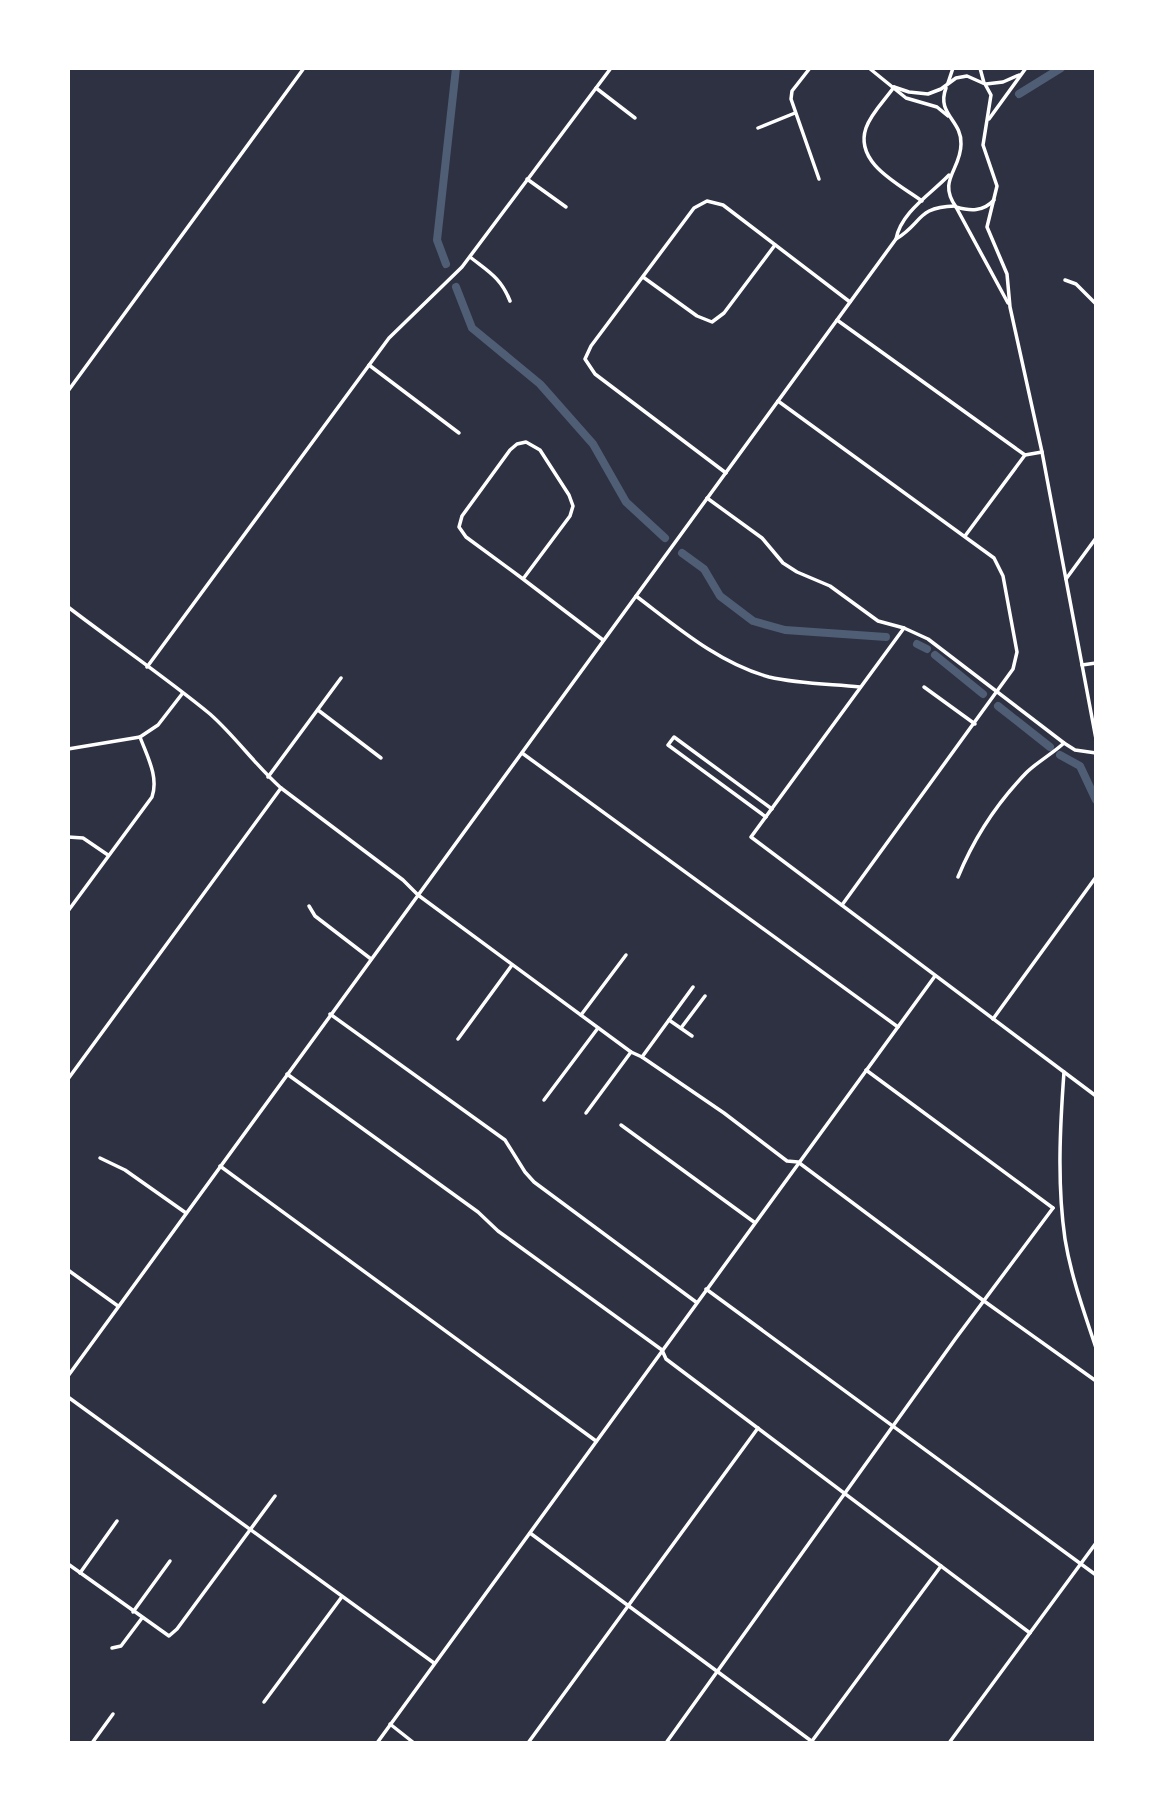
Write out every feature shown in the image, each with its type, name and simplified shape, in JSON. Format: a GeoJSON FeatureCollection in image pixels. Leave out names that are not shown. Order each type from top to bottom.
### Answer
{"type":"FeatureCollection","features":[{"type":"Feature","properties":{"kind":"street"},"geometry":{"type":"LineString","coordinates":[[68,391],[303,68]]}},
{"type":"Feature","properties":{"kind":"street"},"geometry":{"type":"LineString","coordinates":[[147,667],[393,333],[470,257],[611,68]]}},
{"type":"Feature","properties":{"kind":"street"},"geometry":{"type":"LineString","coordinates":[[810,68],[792,91],[791,104],[819,179]]}},
{"type":"Feature","properties":{"kind":"street"},"geometry":{"type":"LineString","coordinates":[[869,68],[906,98],[937,107],[957,128],[961,141],[960,153],[951,172],[948,193],[1010,307]]}},
{"type":"Feature","properties":{"kind":"street"},"geometry":{"type":"LineString","coordinates":[[949,117],[943,101],[953,68]]}},
{"type":"Feature","properties":{"kind":"street"},"geometry":{"type":"LineString","coordinates":[[980,68],[991,95],[983,145],[997,186],[987,227],[1007,274],[1010,307],[1042,452],[1096,739]]}},
{"type":"Feature","properties":{"kind":"street"},"geometry":{"type":"LineString","coordinates":[[987,121],[1026,68]]}},
{"type":"Feature","properties":{"kind":"street"},"geometry":{"type":"LineString","coordinates":[[894,87],[928,94],[956,78],[967,76],[985,84],[1003,82],[1020,74]]}},
{"type":"Feature","properties":{"kind":"street"},"geometry":{"type":"LineString","coordinates":[[894,87],[866,128],[864,147],[872,163],[922,201],[923,213]]}},
{"type":"Feature","properties":{"kind":"street"},"geometry":{"type":"LineString","coordinates":[[596,88],[635,118]]}},
{"type":"Feature","properties":{"kind":"street"},"geometry":{"type":"LineString","coordinates":[[758,128],[795,113]]}},
{"type":"Feature","properties":{"kind":"street"},"geometry":{"type":"LineString","coordinates":[[896,239],[898,228],[951,172]]}},
{"type":"Feature","properties":{"kind":"street"},"geometry":{"type":"LineString","coordinates":[[527,179],[566,207]]}},
{"type":"Feature","properties":{"kind":"street"},"geometry":{"type":"LineString","coordinates":[[68,1376],[896,239],[905,234],[923,213],[932,209],[955,206],[978,209],[995,199]]}},
{"type":"Feature","properties":{"kind":"street"},"geometry":{"type":"LineString","coordinates":[[726,473],[595,374],[585,359],[591,346],[694,208],[707,201],[723,205],[850,303]]}},
{"type":"Feature","properties":{"kind":"street"},"geometry":{"type":"LineString","coordinates":[[643,277],[697,316],[712,322],[724,313],[775,245]]}},
{"type":"Feature","properties":{"kind":"street"},"geometry":{"type":"LineString","coordinates":[[470,257],[504,285],[510,301]]}},
{"type":"Feature","properties":{"kind":"street"},"geometry":{"type":"LineString","coordinates":[[1065,280],[1076,284],[1096,304]]}},
{"type":"Feature","properties":{"kind":"street"},"geometry":{"type":"LineString","coordinates":[[837,320],[1025,455]]}},
{"type":"Feature","properties":{"kind":"street"},"geometry":{"type":"LineString","coordinates":[[369,365],[459,433]]}},
{"type":"Feature","properties":{"kind":"street"},"geometry":{"type":"LineString","coordinates":[[778,401],[994,558],[1003,576],[1017,652],[1013,669],[998,691],[842,905]]}},
{"type":"Feature","properties":{"kind":"street"},"geometry":{"type":"LineString","coordinates":[[523,579],[570,516],[573,506],[569,495],[540,450],[526,442],[517,444],[510,450],[462,516],[459,527],[466,537],[604,640]]}},
{"type":"Feature","properties":{"kind":"street"},"geometry":{"type":"LineString","coordinates":[[965,536],[1025,455],[1042,452]]}},
{"type":"Feature","properties":{"kind":"street"},"geometry":{"type":"LineString","coordinates":[[708,498],[762,538],[783,564],[830,586],[878,621],[904,628],[938,645],[1064,743],[1075,750],[1096,752]]}},
{"type":"Feature","properties":{"kind":"street"},"geometry":{"type":"LineString","coordinates":[[1066,579],[1096,538]]}},
{"type":"Feature","properties":{"kind":"street"},"geometry":{"type":"LineString","coordinates":[[636,596],[701,645],[736,665],[768,677],[860,687]]}},
{"type":"Feature","properties":{"kind":"street"},"geometry":{"type":"LineString","coordinates":[[68,607],[232,735],[268,777],[403,880],[418,895],[631,1052],[724,1113],[787,1161],[798,1163],[1096,1381]]}},
{"type":"Feature","properties":{"kind":"street"},"geometry":{"type":"LineString","coordinates":[[904,628],[751,837],[1096,1096]]}},
{"type":"Feature","properties":{"kind":"street"},"geometry":{"type":"LineString","coordinates":[[1082,665],[1096,663]]}},
{"type":"Feature","properties":{"kind":"street"},"geometry":{"type":"LineString","coordinates":[[268,777],[341,678]]}},
{"type":"Feature","properties":{"kind":"street"},"geometry":{"type":"LineString","coordinates":[[924,687],[975,724]]}},
{"type":"Feature","properties":{"kind":"street"},"geometry":{"type":"LineString","coordinates":[[68,749],[140,737],[158,725],[182,694]]}},
{"type":"Feature","properties":{"kind":"street"},"geometry":{"type":"LineString","coordinates":[[318,710],[381,758]]}},
{"type":"Feature","properties":{"kind":"street"},"geometry":{"type":"LineString","coordinates":[[68,911],[152,797],[153,773],[140,737]]}},
{"type":"Feature","properties":{"kind":"street"},"geometry":{"type":"LineString","coordinates":[[766,817],[668,746],[674,737],[772,809]]}},
{"type":"Feature","properties":{"kind":"street"},"geometry":{"type":"LineString","coordinates":[[958,877],[981,830],[995,809],[1027,772],[1064,743]]}},
{"type":"Feature","properties":{"kind":"street"},"geometry":{"type":"LineString","coordinates":[[522,753],[898,1027]]}},
{"type":"Feature","properties":{"kind":"street"},"geometry":{"type":"LineString","coordinates":[[68,1079],[281,788]]}},
{"type":"Feature","properties":{"kind":"street"},"geometry":{"type":"LineString","coordinates":[[68,837],[83,838],[108,855]]}},
{"type":"Feature","properties":{"kind":"street"},"geometry":{"type":"LineString","coordinates":[[993,1019],[1096,877]]}},
{"type":"Feature","properties":{"kind":"street"},"geometry":{"type":"LineString","coordinates":[[309,906],[315,916],[371,959]]}},
{"type":"Feature","properties":{"kind":"street"},"geometry":{"type":"LineString","coordinates":[[581,1015],[626,955]]}},
{"type":"Feature","properties":{"kind":"street"},"geometry":{"type":"LineString","coordinates":[[458,1039],[512,965]]}},
{"type":"Feature","properties":{"kind":"street"},"geometry":{"type":"LineString","coordinates":[[377,1743],[935,976]]}},
{"type":"Feature","properties":{"kind":"street"},"geometry":{"type":"LineString","coordinates":[[642,1057],[693,987]]}},
{"type":"Feature","properties":{"kind":"street"},"geometry":{"type":"LineString","coordinates":[[681,1028],[705,996]]}},
{"type":"Feature","properties":{"kind":"street"},"geometry":{"type":"LineString","coordinates":[[330,1014],[505,1140],[534,1182],[696,1302]]}},
{"type":"Feature","properties":{"kind":"street"},"geometry":{"type":"LineString","coordinates":[[669,1020],[692,1036]]}},
{"type":"Feature","properties":{"kind":"street"},"geometry":{"type":"LineString","coordinates":[[544,1100],[598,1028]]}},
{"type":"Feature","properties":{"kind":"street"},"geometry":{"type":"LineString","coordinates":[[586,1113],[631,1052]]}},
{"type":"Feature","properties":{"kind":"street"},"geometry":{"type":"LineString","coordinates":[[866,1070],[1053,1208],[1063,1207]]}},
{"type":"Feature","properties":{"kind":"street"},"geometry":{"type":"LineString","coordinates":[[1064,1072],[1060,1127],[1065,1238],[1076,1287],[1096,1348]]}},
{"type":"Feature","properties":{"kind":"street"},"geometry":{"type":"LineString","coordinates":[[287,1074],[662,1350],[666,1359],[1030,1633]]}},
{"type":"Feature","properties":{"kind":"street"},"geometry":{"type":"LineString","coordinates":[[621,1125],[754,1222]]}},
{"type":"Feature","properties":{"kind":"street"},"geometry":{"type":"LineString","coordinates":[[100,1158],[125,1170],[186,1213]]}},
{"type":"Feature","properties":{"kind":"street"},"geometry":{"type":"LineString","coordinates":[[220,1166],[596,1441]]}},
{"type":"Feature","properties":{"kind":"street"},"geometry":{"type":"LineString","coordinates":[[666,1743],[893,1425],[1053,1208]]}},
{"type":"Feature","properties":{"kind":"street"},"geometry":{"type":"LineString","coordinates":[[68,1270],[118,1306]]}},
{"type":"Feature","properties":{"kind":"street"},"geometry":{"type":"LineString","coordinates":[[706,1289],[1096,1575]]}},
{"type":"Feature","properties":{"kind":"street"},"geometry":{"type":"LineString","coordinates":[[68,1397],[434,1663]]}},
{"type":"Feature","properties":{"kind":"street"},"geometry":{"type":"LineString","coordinates":[[528,1743],[758,1428]]}},
{"type":"Feature","properties":{"kind":"street"},"geometry":{"type":"LineString","coordinates":[[68,1564],[169,1636],[177,1629],[275,1496]]}},
{"type":"Feature","properties":{"kind":"street"},"geometry":{"type":"LineString","coordinates":[[80,1573],[117,1521]]}},
{"type":"Feature","properties":{"kind":"street"},"geometry":{"type":"LineString","coordinates":[[530,1533],[812,1742],[941,1566]]}},
{"type":"Feature","properties":{"kind":"street"},"geometry":{"type":"LineString","coordinates":[[949,1743],[1096,1543]]}},
{"type":"Feature","properties":{"kind":"street"},"geometry":{"type":"LineString","coordinates":[[133,1612],[170,1561]]}},
{"type":"Feature","properties":{"kind":"street"},"geometry":{"type":"LineString","coordinates":[[264,1702],[341,1598]]}},
{"type":"Feature","properties":{"kind":"street"},"geometry":{"type":"LineString","coordinates":[[112,1648],[121,1646],[142,1618]]}},
{"type":"Feature","properties":{"kind":"street"},"geometry":{"type":"LineString","coordinates":[[92,1743],[113,1714]]}},
{"type":"Feature","properties":{"kind":"street"},"geometry":{"type":"LineString","coordinates":[[390,1724],[414,1743]]}},
{"type":"Feature","properties":{"kind":"waterway"},"geometry":{"type":"LineString","coordinates":[[446,264],[437,240],[456,68]]}},
{"type":"Feature","properties":{"kind":"waterway"},"geometry":{"type":"LineString","coordinates":[[1019,94],[1061,68]]}},
{"type":"Feature","properties":{"kind":"waterway"},"geometry":{"type":"LineString","coordinates":[[456,287],[472,328],[540,384],[593,444],[626,502],[665,538]]}},
{"type":"Feature","properties":{"kind":"waterway"},"geometry":{"type":"LineString","coordinates":[[682,553],[704,569],[720,596],[753,621],[785,630],[886,637]]}},
{"type":"Feature","properties":{"kind":"waterway"},"geometry":{"type":"LineString","coordinates":[[917,644],[927,649]]}},
{"type":"Feature","properties":{"kind":"waterway"},"geometry":{"type":"LineString","coordinates":[[935,655],[983,694]]}},
{"type":"Feature","properties":{"kind":"waterway"},"geometry":{"type":"LineString","coordinates":[[998,706],[1050,747]]}},
{"type":"Feature","properties":{"kind":"waterway"},"geometry":{"type":"LineString","coordinates":[[1060,755],[1080,766],[1096,800]]}}]}
